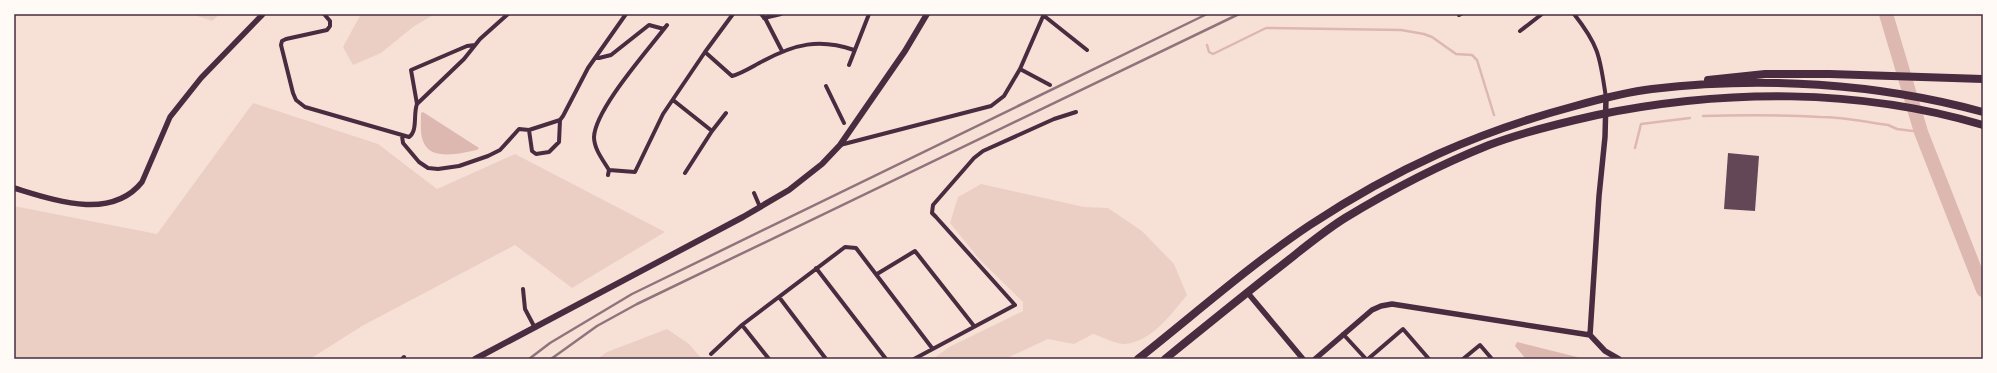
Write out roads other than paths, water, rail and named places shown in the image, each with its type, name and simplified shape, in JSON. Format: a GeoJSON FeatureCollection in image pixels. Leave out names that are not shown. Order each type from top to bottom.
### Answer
{"type":"FeatureCollection","features":[{"type":"Feature","properties":{"kind":"highway"},"geometry":{"type":"LineString","coordinates":[[1138,359],[1254,266],[1307,227],[1394,175],[1424,159],[1517,122],[1606,98],[1677,83],[1765,74],[1830,74],[1983,80]]}},
{"type":"Feature","properties":{"kind":"highway"},"geometry":{"type":"LineString","coordinates":[[1650,89],[1772,83],[1889,92],[1930,98],[1983,112]]}},
{"type":"Feature","properties":{"kind":"highway"},"geometry":{"type":"LineString","coordinates":[[1165,359],[1247,292],[1327,230],[1394,190],[1433,170],[1490,145],[1534,130],[1606,113],[1674,102],[1739,97],[1834,98],[1895,105],[1929,111],[1983,125]]}},
{"type":"Feature","properties":{"kind":"main road"},"geometry":{"type":"LineString","coordinates":[[475,359],[535,329],[760,207],[799,182],[822,164],[840,145],[905,51],[928,14]]}},
{"type":"Feature","properties":{"kind":"street"},"geometry":{"type":"LineString","coordinates":[[14,188],[84,204],[98,205],[114,202],[124,198],[136,189],[142,182],[170,117],[187,93],[263,14]]}},
{"type":"Feature","properties":{"kind":"street"},"geometry":{"type":"LineString","coordinates":[[324,14],[330,21],[330,26],[327,30],[282,41],[281,45],[296,100],[305,107],[349,118],[402,136],[412,136],[417,104],[411,70],[475,44]]}},
{"type":"Feature","properties":{"kind":"street"},"geometry":{"type":"LineString","coordinates":[[417,104],[464,59],[475,44],[497,22],[508,14]]}},
{"type":"Feature","properties":{"kind":"street"},"geometry":{"type":"LineString","coordinates":[[529,130],[532,151],[536,154],[549,152],[559,142],[560,120],[583,75],[626,14]]}},
{"type":"Feature","properties":{"kind":"street"},"geometry":{"type":"LineString","coordinates":[[667,25],[608,102],[596,128],[594,136],[595,145],[608,172],[635,172],[660,120],[705,52],[733,14]]}},
{"type":"Feature","properties":{"kind":"street"},"geometry":{"type":"LineString","coordinates":[[781,14],[762,16],[782,51]]}},
{"type":"Feature","properties":{"kind":"street"},"geometry":{"type":"LineString","coordinates":[[849,65],[869,14]]}},
{"type":"Feature","properties":{"kind":"street"},"geometry":{"type":"LineString","coordinates":[[1520,31],[1542,14]]}},
{"type":"Feature","properties":{"kind":"street"},"geometry":{"type":"LineString","coordinates":[[1574,14],[1592,38],[1598,51],[1606,98],[1606,113],[1598,196],[1590,336]]}},
{"type":"Feature","properties":{"kind":"street"},"geometry":{"type":"LineString","coordinates":[[840,145],[991,106],[1004,96],[1020,69],[1043,15],[1087,50]]}},
{"type":"Feature","properties":{"kind":"street"},"geometry":{"type":"LineString","coordinates":[[595,58],[611,55],[649,25],[664,29]]}},
{"type":"Feature","properties":{"kind":"street"},"geometry":{"type":"LineString","coordinates":[[705,52],[732,76],[782,51],[798,46],[823,43],[854,50]]}},
{"type":"Feature","properties":{"kind":"street"},"geometry":{"type":"LineString","coordinates":[[1020,69],[1050,85]]}},
{"type":"Feature","properties":{"kind":"street"},"geometry":{"type":"LineString","coordinates":[[826,86],[844,123]]}},
{"type":"Feature","properties":{"kind":"street"},"geometry":{"type":"LineString","coordinates":[[673,100],[712,131]]}},
{"type":"Feature","properties":{"kind":"street"},"geometry":{"type":"LineString","coordinates":[[914,359],[932,348],[1015,305],[932,213],[933,205],[974,158],[983,151],[1054,119],[1076,112]]}},
{"type":"Feature","properties":{"kind":"street"},"geometry":{"type":"LineString","coordinates":[[685,173],[712,131],[726,113]]}},
{"type":"Feature","properties":{"kind":"street"},"geometry":{"type":"LineString","coordinates":[[402,136],[403,143],[419,162],[428,168],[438,169],[459,166],[483,158],[500,150],[519,129],[529,130],[560,120]]}},
{"type":"Feature","properties":{"kind":"street"},"geometry":{"type":"LineString","coordinates":[[754,192],[760,207]]}},
{"type":"Feature","properties":{"kind":"street"},"geometry":{"type":"LineString","coordinates":[[711,354],[742,325],[845,247],[856,248],[932,348]]}},
{"type":"Feature","properties":{"kind":"street"},"geometry":{"type":"LineString","coordinates":[[877,274],[915,251],[974,326]]}},
{"type":"Feature","properties":{"kind":"street"},"geometry":{"type":"LineString","coordinates":[[816,268],[886,359]]}},
{"type":"Feature","properties":{"kind":"street"},"geometry":{"type":"LineString","coordinates":[[523,289],[525,308],[535,329]]}},
{"type":"Feature","properties":{"kind":"street"},"geometry":{"type":"LineString","coordinates":[[1247,292],[1303,359]]}},
{"type":"Feature","properties":{"kind":"street"},"geometry":{"type":"LineString","coordinates":[[779,297],[826,359]]}},
{"type":"Feature","properties":{"kind":"street"},"geometry":{"type":"LineString","coordinates":[[1315,359],[1372,310],[1381,306],[1392,304],[1590,336],[1605,351],[1620,359]]}},
{"type":"Feature","properties":{"kind":"street"},"geometry":{"type":"LineString","coordinates":[[742,325],[769,359]]}},
{"type":"Feature","properties":{"kind":"street"},"geometry":{"type":"LineString","coordinates":[[1343,334],[1367,359],[1403,329],[1429,359]]}},
{"type":"Feature","properties":{"kind":"street"},"geometry":{"type":"LineString","coordinates":[[1463,359],[1480,345],[1492,359]]}},
{"type":"Feature","properties":{"kind":"waterway"},"geometry":{"type":"LineString","coordinates":[[1886,14],[1921,132],[1983,290]]}},
{"type":"Feature","properties":{"kind":"waterway"},"geometry":{"type":"LineString","coordinates":[[1207,45],[1209,52],[1213,54],[1266,28],[1401,30],[1424,34],[1432,37],[1456,54],[1472,55],[1477,60],[1494,115]]}},
{"type":"Feature","properties":{"kind":"waterway"},"geometry":{"type":"LineString","coordinates":[[1703,116],[1748,115],[1837,118],[1888,125],[1897,129],[1921,132]]}},
{"type":"Feature","properties":{"kind":"waterway"},"geometry":{"type":"LineString","coordinates":[[1635,148],[1641,124],[1690,118]]}},
{"type":"Feature","properties":{"kind":"railway"},"geometry":{"type":"LineString","coordinates":[[529,359],[550,343],[632,294],[1207,14]]}},
{"type":"Feature","properties":{"kind":"railway"},"geometry":{"type":"LineString","coordinates":[[551,359],[597,326],[637,304],[1239,14]]}}]}
